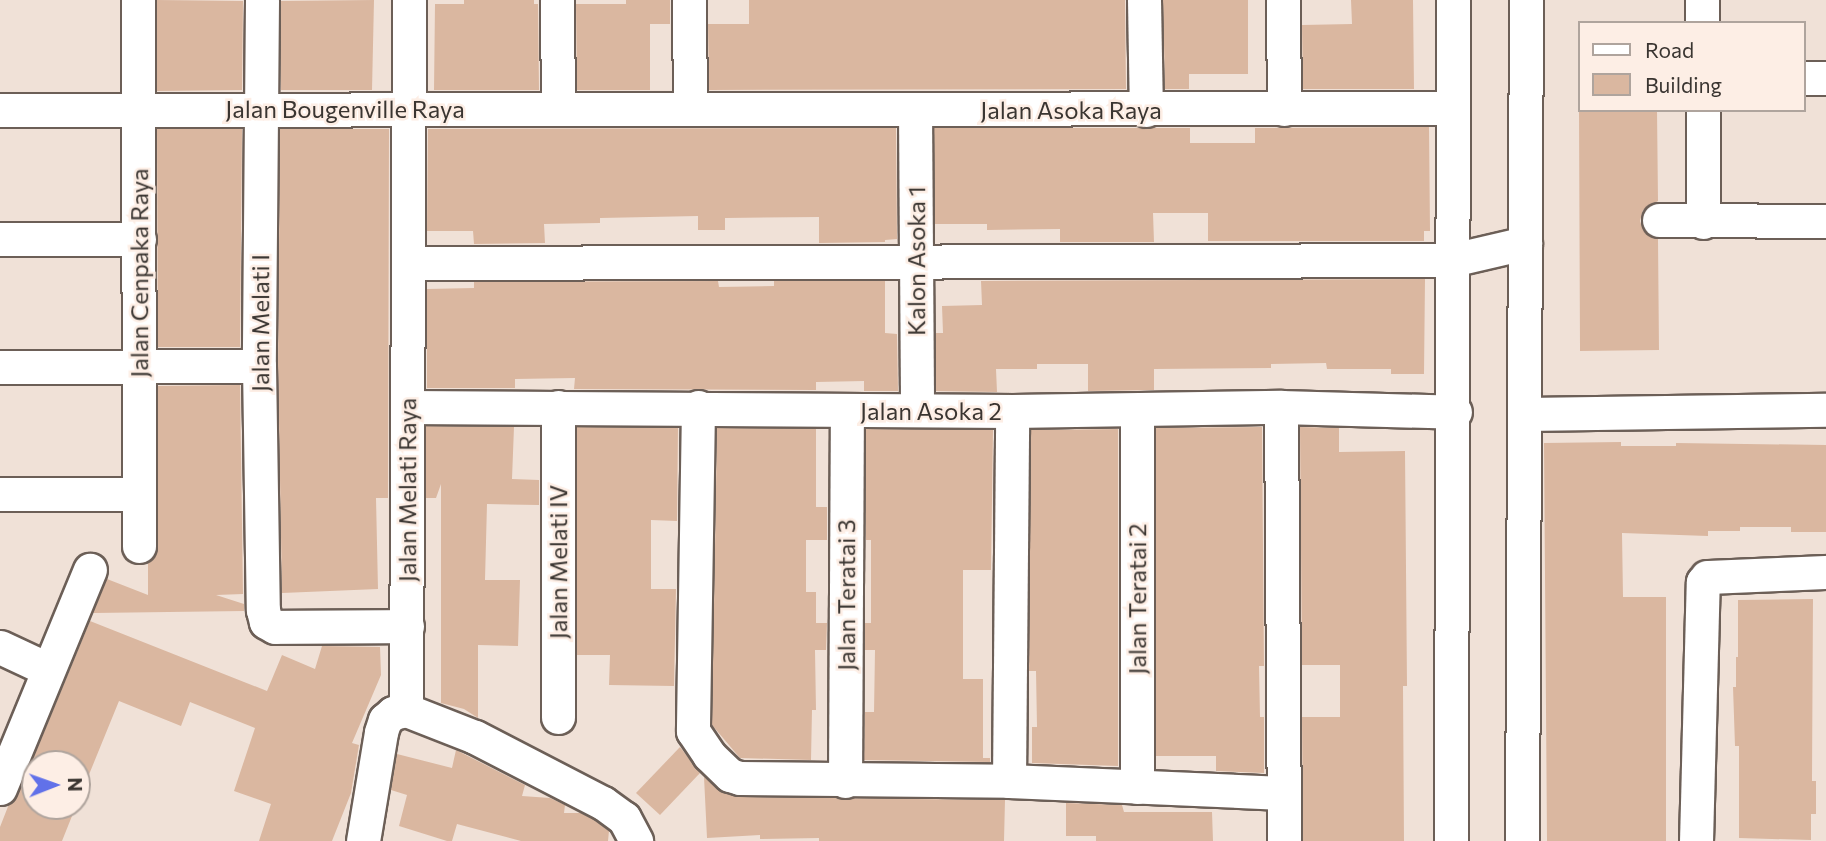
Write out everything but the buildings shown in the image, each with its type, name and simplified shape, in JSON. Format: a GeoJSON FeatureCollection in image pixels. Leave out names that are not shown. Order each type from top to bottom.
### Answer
{"type":"FeatureCollection","features":[{"type":"Feature","properties":{"kind":"street","name":"Jalan Cenpaka Raya"},"geometry":{"type":"LineString","coordinates":[[138,0],[139,546]]}},
{"type":"Feature","properties":{"kind":"street","name":"Jalan Melati I"},"geometry":{"type":"LineString","coordinates":[[262,0],[258,366],[263,610],[266,622],[275,627],[407,626]]}},
{"type":"Feature","properties":{"kind":"street","name":"Jalan Melati Raya"},"geometry":{"type":"LineString","coordinates":[[406,710],[409,0]]}},
{"type":"Feature","properties":{"kind":"street"},"geometry":{"type":"LineString","coordinates":[[557,0],[558,109]]}},
{"type":"Feature","properties":{"kind":"street"},"geometry":{"type":"LineString","coordinates":[[689,0],[690,108]]}},
{"type":"Feature","properties":{"kind":"street"},"geometry":{"type":"LineString","coordinates":[[1144,0],[1146,110]]}},
{"type":"Feature","properties":{"kind":"street"},"geometry":{"type":"LineString","coordinates":[[1283,0],[1284,109]]}},
{"type":"Feature","properties":{"kind":"street"},"geometry":{"type":"LineString","coordinates":[[1451,841],[1455,412],[1452,260],[1453,0]]}},
{"type":"Feature","properties":{"kind":"street"},"geometry":{"type":"LineString","coordinates":[[1522,841],[1526,0]]}},
{"type":"Feature","properties":{"kind":"street"},"geometry":{"type":"LineString","coordinates":[[1702,0],[1702,21]]}},
{"type":"Feature","properties":{"kind":"street"},"geometry":{"type":"LineString","coordinates":[[1805,78],[1826,78]]}},
{"type":"Feature","properties":{"kind":"street","name":"Jalan Bougenville Raya"},"geometry":{"type":"LineString","coordinates":[[0,110],[690,108]]}},
{"type":"Feature","properties":{"kind":"street","name":"Jalan Asoka Raya"},"geometry":{"type":"LineString","coordinates":[[690,108],[915,111],[1452,108]]}},
{"type":"Feature","properties":{"kind":"street","name":"Kalon Asoka 1"},"geometry":{"type":"LineString","coordinates":[[915,111],[917,410]]}},
{"type":"Feature","properties":{"kind":"street"},"geometry":{"type":"LineString","coordinates":[[1703,112],[1703,222]]}},
{"type":"Feature","properties":{"kind":"street"},"geometry":{"type":"LineString","coordinates":[[1659,220],[1826,221]]}},
{"type":"Feature","properties":{"kind":"street"},"geometry":{"type":"LineString","coordinates":[[0,239],[139,239]]}},
{"type":"Feature","properties":{"kind":"street"},"geometry":{"type":"LineString","coordinates":[[408,263],[1452,260],[1525,243]]}},
{"type":"Feature","properties":{"kind":"street"},"geometry":{"type":"LineString","coordinates":[[0,367],[258,366]]}},
{"type":"Feature","properties":{"kind":"street","name":"Jalan Asoka 2"},"geometry":{"type":"LineString","coordinates":[[408,407],[1012,411],[1281,407],[1455,412]]}},
{"type":"Feature","properties":{"kind":"street","name":"Jalan Melati IV"},"geometry":{"type":"LineString","coordinates":[[558,407],[558,717]]}},
{"type":"Feature","properties":{"kind":"street"},"geometry":{"type":"LineString","coordinates":[[698,407],[693,731],[709,755],[730,775],[740,778],[1009,782],[1283,793]]}},
{"type":"Feature","properties":{"kind":"street"},"geometry":{"type":"LineString","coordinates":[[1281,407],[1284,841]]}},
{"type":"Feature","properties":{"kind":"street","name":"Jalan Teratai 3"},"geometry":{"type":"LineString","coordinates":[[845,781],[847,410]]}},
{"type":"Feature","properties":{"kind":"street","name":"Jalan Teratai 2"},"geometry":{"type":"LineString","coordinates":[[1136,787],[1137,410]]}},
{"type":"Feature","properties":{"kind":"street"},"geometry":{"type":"LineString","coordinates":[[1525,414],[1826,410]]}},
{"type":"Feature","properties":{"kind":"street"},"geometry":{"type":"LineString","coordinates":[[1009,782],[1012,411]]}},
{"type":"Feature","properties":{"kind":"street"},"geometry":{"type":"LineString","coordinates":[[0,494],[139,494]]}},
{"type":"Feature","properties":{"kind":"street"},"geometry":{"type":"LineString","coordinates":[[0,788],[90,570]]}},
{"type":"Feature","properties":{"kind":"street"},"geometry":{"type":"LineString","coordinates":[[1696,841],[1703,582],[1707,577],[1826,572]]}},
{"type":"Feature","properties":{"kind":"street"},"geometry":{"type":"LineString","coordinates":[[0,647],[47,669]]}},
{"type":"Feature","properties":{"kind":"street"},"geometry":{"type":"LineString","coordinates":[[363,841],[381,732],[385,720],[393,713],[406,710],[475,737],[603,803],[624,818],[636,841]]}}]}
